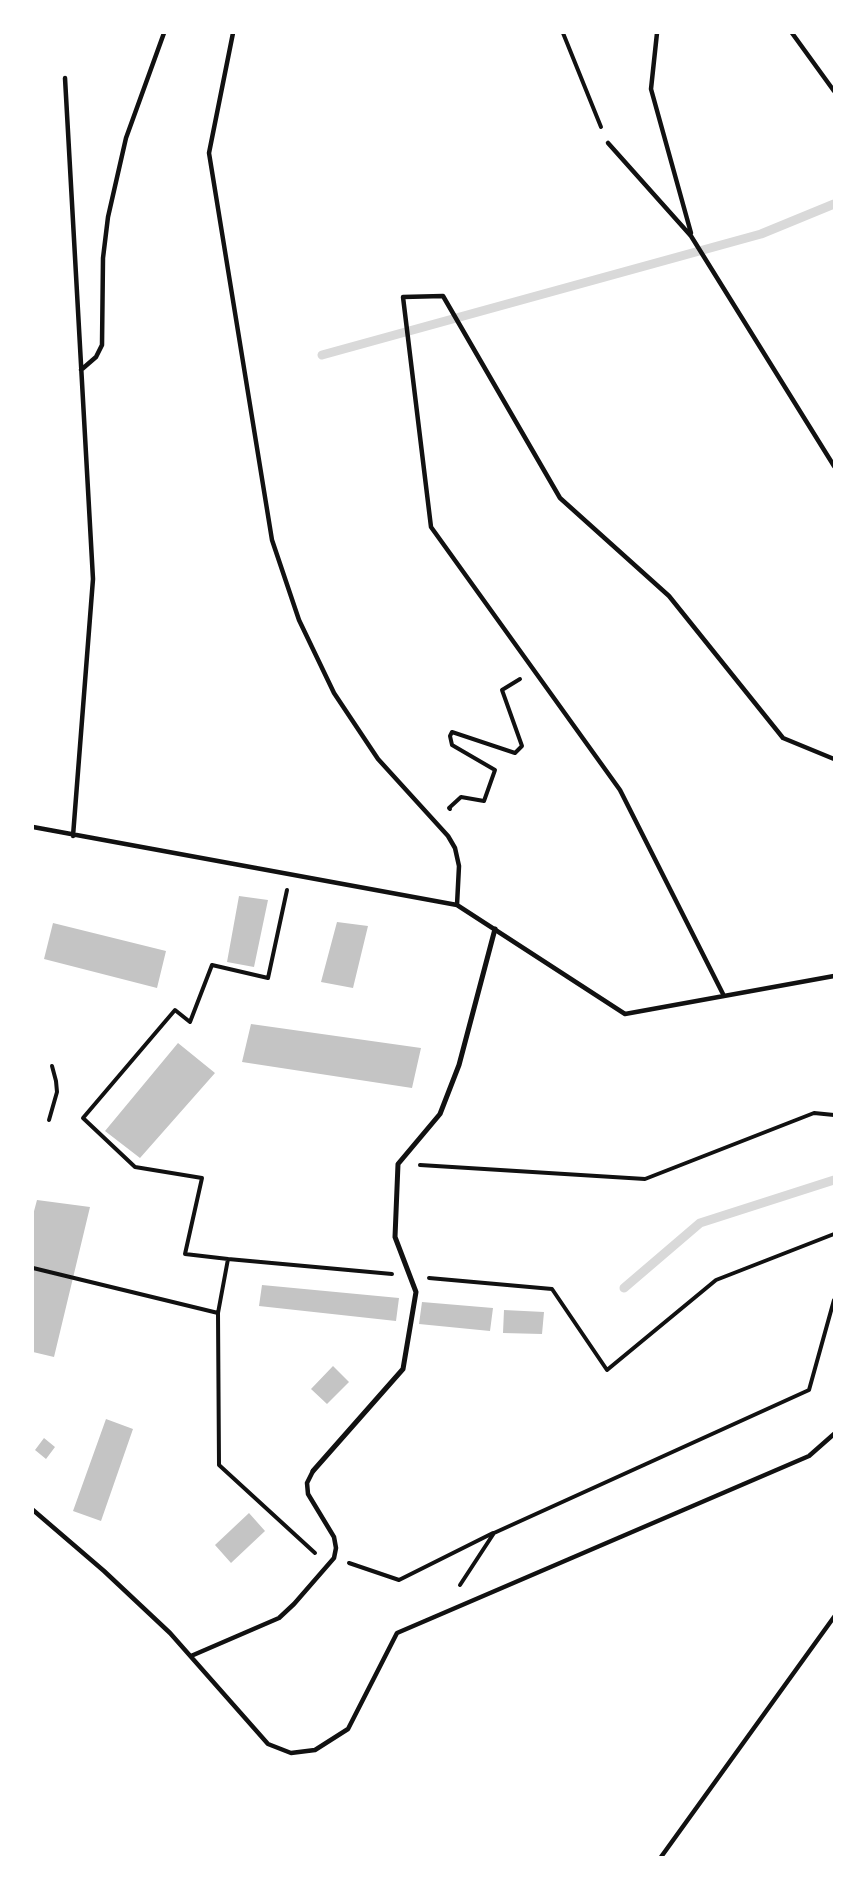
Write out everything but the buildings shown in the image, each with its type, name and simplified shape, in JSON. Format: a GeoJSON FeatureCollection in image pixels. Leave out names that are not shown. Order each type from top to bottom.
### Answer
{"type":"FeatureCollection","features":[{"type":"Feature","properties":{"kind":"street"},"geometry":{"type":"LineString","coordinates":[[313,1471],[404,1369],[416,1292],[395,1237],[398,1164],[440,1114],[459,1065],[495,929]]}},
{"type":"Feature","properties":{"kind":"lane"},"geometry":{"type":"LineString","coordinates":[[81,370],[96,357],[102,345],[103,258],[108,217],[126,138],[164,33]]}},
{"type":"Feature","properties":{"kind":"lane"},"geometry":{"type":"LineString","coordinates":[[233,33],[209,153],[272,540],[299,620],[334,693],[378,759],[448,836],[455,848],[459,866],[457,905]]}},
{"type":"Feature","properties":{"kind":"lane"},"geometry":{"type":"LineString","coordinates":[[657,33],[651,89],[691,236]]}},
{"type":"Feature","properties":{"kind":"lane"},"geometry":{"type":"LineString","coordinates":[[792,33],[834,91]]}},
{"type":"Feature","properties":{"kind":"lane"},"geometry":{"type":"LineString","coordinates":[[65,78],[93,579],[73,836]]}},
{"type":"Feature","properties":{"kind":"lane"},"geometry":{"type":"LineString","coordinates":[[608,143],[691,236],[834,466]]}},
{"type":"Feature","properties":{"kind":"lane"},"geometry":{"type":"LineString","coordinates":[[724,996],[620,790],[431,527],[403,297],[443,296],[560,498],[669,596],[783,738],[834,759]]}},
{"type":"Feature","properties":{"kind":"lane"},"geometry":{"type":"LineString","coordinates":[[33,827],[457,905],[625,1014],[834,976]]}},
{"type":"Feature","properties":{"kind":"lane"},"geometry":{"type":"LineString","coordinates":[[33,1510],[104,1571],[170,1633],[268,1744],[291,1753],[315,1750],[348,1729],[397,1633],[809,1456],[834,1434]]}},
{"type":"Feature","properties":{"kind":"lane"},"geometry":{"type":"LineString","coordinates":[[191,1656],[279,1618],[334,1558],[336,1548],[334,1537],[308,1494],[307,1483],[313,1471]]}},
{"type":"Feature","properties":{"kind":"lane"},"geometry":{"type":"LineString","coordinates":[[660,1857],[834,1617]]}},
{"type":"Feature","properties":{"kind":"path"},"geometry":{"type":"LineString","coordinates":[[563,33],[608,143]]}},
{"type":"Feature","properties":{"kind":"path"},"geometry":{"type":"LineString","coordinates":[[448,836],[462,823],[449,808],[461,797],[484,801],[495,770],[452,745],[450,736],[452,732],[514,753],[522,746],[502,690],[534,670]]}},
{"type":"Feature","properties":{"kind":"path"},"geometry":{"type":"LineString","coordinates":[[290,875],[268,978],[212,965],[190,1022],[175,1010],[83,1118],[135,1167],[202,1178],[185,1254],[552,1289],[607,1370],[716,1280],[834,1234]]}},
{"type":"Feature","properties":{"kind":"path"},"geometry":{"type":"LineString","coordinates":[[49,1120],[57,1092],[52,1066]]}},
{"type":"Feature","properties":{"kind":"path"},"geometry":{"type":"LineString","coordinates":[[398,1164],[645,1179],[814,1113],[834,1115]]}},
{"type":"Feature","properties":{"kind":"path"},"geometry":{"type":"LineString","coordinates":[[228,1259],[218,1313],[219,1465],[328,1566]]}},
{"type":"Feature","properties":{"kind":"path"},"geometry":{"type":"LineString","coordinates":[[33,1268],[218,1313]]}},
{"type":"Feature","properties":{"kind":"path"},"geometry":{"type":"LineString","coordinates":[[334,1558],[399,1580],[494,1533],[809,1390],[834,1300]]}},
{"type":"Feature","properties":{"kind":"path"},"geometry":{"type":"LineString","coordinates":[[442,1613],[494,1533]]}},
{"type":"Feature","properties":{"kind":"waterway"},"geometry":{"type":"LineString","coordinates":[[322,355],[761,234],[834,204]]}},
{"type":"Feature","properties":{"kind":"waterway"},"geometry":{"type":"LineString","coordinates":[[624,1288],[700,1223],[834,1180]]}}]}
